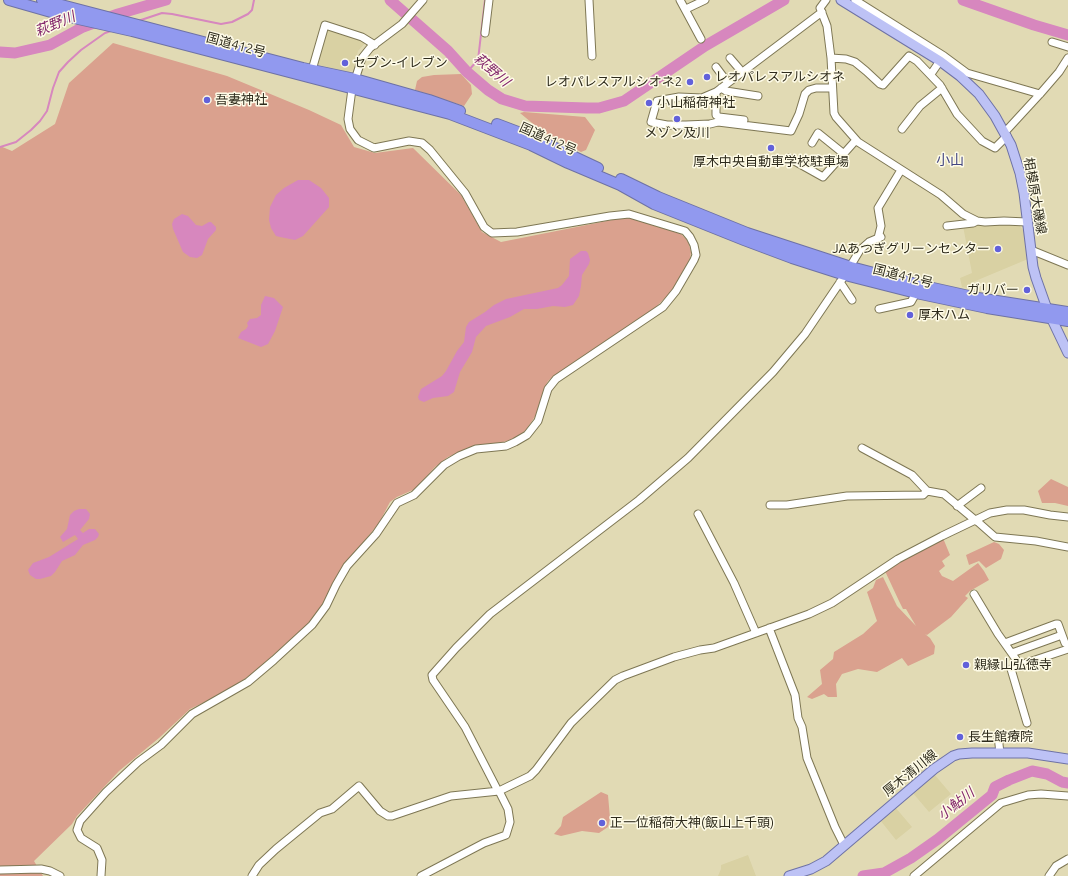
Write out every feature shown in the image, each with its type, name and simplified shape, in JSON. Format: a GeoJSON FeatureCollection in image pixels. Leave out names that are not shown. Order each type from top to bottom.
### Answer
{"type":"FeatureCollection","features":[{"type":"Feature","properties":{"kind":"highway","name":"国道412号"},"geometry":{"type":"LineString","coordinates":[[9,0],[65,16],[354,84],[429,100],[534,138],[664,200],[747,233],[845,275],[916,293],[987,308],[1068,321]]}},
{"type":"Feature","properties":{"kind":"highway","name":"国道412号"},"geometry":{"type":"LineString","coordinates":[[42,0],[312,70],[354,84]]}},
{"type":"Feature","properties":{"kind":"highway","name":"国道412号"},"geometry":{"type":"LineString","coordinates":[[845,275],[924,286],[978,298],[1068,312]]}},
{"type":"Feature","properties":{"kind":"main road","name":"相模原大磯線"},"geometry":{"type":"LineString","coordinates":[[841,0],[942,58],[979,94],[995,116],[1006,134],[1016,158],[1020,173],[1036,278],[1047,309],[1068,353]]}},
{"type":"Feature","properties":{"kind":"main road","name":"厚木清川線"},"geometry":{"type":"LineString","coordinates":[[790,876],[803,874],[826,861],[944,762],[959,754],[1028,753],[1068,759]]}},
{"type":"Feature","properties":{"kind":"street"},"geometry":{"type":"LineString","coordinates":[[101,876],[102,860],[97,848],[81,838],[77,830],[80,821],[106,792],[118,780],[165,741],[192,714],[248,682],[312,624],[326,606],[347,566],[376,534],[397,503],[414,495],[444,465],[459,456],[476,449],[506,446],[527,435],[538,420],[547,392],[556,379],[656,312],[671,299],[694,260],[695,251],[693,242],[685,231],[629,214],[517,232],[501,233],[489,231],[484,227],[465,193],[430,150],[422,143],[409,141],[374,148],[358,140],[350,129],[348,119],[354,84],[362,58],[375,45],[402,24],[423,0]]}},
{"type":"Feature","properties":{"kind":"street"},"geometry":{"type":"LineString","coordinates":[[485,32],[489,0]]}},
{"type":"Feature","properties":{"kind":"street"},"geometry":{"type":"LineString","coordinates":[[589,0],[592,56]]}},
{"type":"Feature","properties":{"kind":"street"},"geometry":{"type":"LineString","coordinates":[[680,0],[701,39]]}},
{"type":"Feature","properties":{"kind":"street"},"geometry":{"type":"LineString","coordinates":[[686,9],[705,0]]}},
{"type":"Feature","properties":{"kind":"street"},"geometry":{"type":"LineString","coordinates":[[826,0],[820,8],[827,26],[831,58],[834,113],[856,140],[941,195],[963,214],[977,221],[1027,222]]}},
{"type":"Feature","properties":{"kind":"street"},"geometry":{"type":"LineString","coordinates":[[855,0],[967,73],[1040,94]]}},
{"type":"Feature","properties":{"kind":"street"},"geometry":{"type":"LineString","coordinates":[[822,12],[718,90],[702,98],[657,100],[651,122],[667,125],[710,124],[718,122],[790,132],[799,114],[805,94],[809,90],[816,88],[832,88]]}},
{"type":"Feature","properties":{"kind":"street"},"geometry":{"type":"LineString","coordinates":[[312,70],[325,25],[362,36],[375,45]]}},
{"type":"Feature","properties":{"kind":"street"},"geometry":{"type":"LineString","coordinates":[[1052,42],[1068,47]]}},
{"type":"Feature","properties":{"kind":"street"},"geometry":{"type":"LineString","coordinates":[[831,58],[846,59],[855,62],[882,85],[909,56],[918,61],[942,88],[957,114],[985,143],[995,148],[1068,59]]}},
{"type":"Feature","properties":{"kind":"street"},"geometry":{"type":"LineString","coordinates":[[730,58],[742,72]]}},
{"type":"Feature","properties":{"kind":"street"},"geometry":{"type":"LineString","coordinates":[[930,74],[942,58]]}},
{"type":"Feature","properties":{"kind":"street"},"geometry":{"type":"LineString","coordinates":[[716,67],[728,83]]}},
{"type":"Feature","properties":{"kind":"street"},"geometry":{"type":"LineString","coordinates":[[902,129],[920,106],[942,88]]}},
{"type":"Feature","properties":{"kind":"street"},"geometry":{"type":"LineString","coordinates":[[718,90],[758,96]]}},
{"type":"Feature","properties":{"kind":"street"},"geometry":{"type":"LineString","coordinates":[[718,90],[716,115],[718,117],[732,117],[744,120]]}},
{"type":"Feature","properties":{"kind":"street"},"geometry":{"type":"LineString","coordinates":[[812,143],[818,133],[844,154]]}},
{"type":"Feature","properties":{"kind":"street"},"geometry":{"type":"LineString","coordinates":[[789,158],[823,177],[856,140]]}},
{"type":"Feature","properties":{"kind":"street"},"geometry":{"type":"LineString","coordinates":[[421,876],[484,843],[506,835],[510,822],[508,809],[499,791],[465,727],[432,680],[432,675],[456,648],[490,614],[639,500],[688,458],[773,372],[805,334],[860,250],[869,242],[880,238],[881,226],[878,208],[901,170]]}},
{"type":"Feature","properties":{"kind":"street"},"geometry":{"type":"LineString","coordinates":[[947,226],[973,223],[977,221]]}},
{"type":"Feature","properties":{"kind":"street"},"geometry":{"type":"LineString","coordinates":[[1031,250],[1068,265]]}},
{"type":"Feature","properties":{"kind":"street"},"geometry":{"type":"LineString","coordinates":[[845,275],[852,300]]}},
{"type":"Feature","properties":{"kind":"street"},"geometry":{"type":"LineString","coordinates":[[879,309],[911,302],[916,293]]}},
{"type":"Feature","properties":{"kind":"street"},"geometry":{"type":"LineString","coordinates":[[862,448],[912,475],[927,491],[944,494],[995,537],[1036,541],[1068,547]]}},
{"type":"Feature","properties":{"kind":"street"},"geometry":{"type":"LineString","coordinates":[[957,506],[981,488]]}},
{"type":"Feature","properties":{"kind":"street"},"geometry":{"type":"LineString","coordinates":[[770,505],[787,505],[847,496],[922,495],[927,491]]}},
{"type":"Feature","properties":{"kind":"street"},"geometry":{"type":"LineString","coordinates":[[252,876],[259,865],[276,849],[320,813],[332,809],[359,786],[380,811],[388,816],[392,816],[451,796],[499,791],[530,776],[571,723],[615,680],[629,673],[700,650],[714,648],[809,614],[832,603],[898,560],[942,536],[990,513],[1006,510],[1024,510],[1068,517]]}},
{"type":"Feature","properties":{"kind":"street"},"geometry":{"type":"LineString","coordinates":[[698,514],[734,583],[756,633]]}},
{"type":"Feature","properties":{"kind":"street"},"geometry":{"type":"LineString","coordinates":[[974,594],[1020,665]]}},
{"type":"Feature","properties":{"kind":"street"},"geometry":{"type":"LineString","coordinates":[[1005,643],[1058,624],[1066,646],[1011,669],[1027,723]]}},
{"type":"Feature","properties":{"kind":"street"},"geometry":{"type":"LineString","coordinates":[[769,628],[795,695],[798,718],[802,727],[807,758],[835,827],[844,845]]}},
{"type":"Feature","properties":{"kind":"street"},"geometry":{"type":"LineString","coordinates":[[1012,653],[1062,635]]}},
{"type":"Feature","properties":{"kind":"street"},"geometry":{"type":"LineString","coordinates":[[998,736],[1000,753]]}},
{"type":"Feature","properties":{"kind":"street"},"geometry":{"type":"LineString","coordinates":[[914,876],[1001,803],[1017,798],[1041,794],[1068,796]]}},
{"type":"Feature","properties":{"kind":"street"},"geometry":{"type":"LineString","coordinates":[[1049,876],[1056,866],[1068,859]]}},
{"type":"Feature","properties":{"kind":"street"},"geometry":{"type":"LineString","coordinates":[[0,870],[41,869],[50,871],[60,876]]}},
{"type":"Feature","properties":{"kind":"shaded area"},"geometry":{"type":"Polygon","coordinates":[[[326,28],[367,41],[358,51],[353,70],[349,72],[314,64],[326,28]]]}},
{"type":"Feature","properties":{"kind":"shaded area"},"geometry":{"type":"Polygon","coordinates":[[[113,43],[227,76],[309,110],[341,125],[354,147],[375,153],[413,148],[461,195],[482,232],[501,242],[627,217],[681,234],[689,244],[691,252],[690,259],[671,292],[655,308],[548,381],[536,415],[526,430],[519,436],[503,442],[471,447],[448,457],[435,467],[415,489],[397,497],[390,502],[379,523],[340,571],[322,605],[309,623],[252,674],[223,693],[190,709],[159,738],[119,771],[77,816],[72,824],[34,861],[43,876],[0,876],[0,146],[12,151],[55,124],[69,83],[113,43]]]}},
{"type":"Feature","properties":{"kind":"shaded area"},"geometry":{"type":"Polygon","coordinates":[[[461,74],[471,85],[472,94],[464,106],[415,90],[417,81],[422,77],[461,74]]]}},
{"type":"Feature","properties":{"kind":"shaded area"},"geometry":{"type":"Polygon","coordinates":[[[524,112],[585,117],[595,130],[586,150],[581,152],[543,132],[520,113],[524,112]]]}},
{"type":"Feature","properties":{"kind":"shaded area"},"geometry":{"type":"Polygon","coordinates":[[[298,180],[309,180],[321,188],[329,198],[329,207],[303,236],[295,240],[276,236],[271,228],[269,220],[270,207],[276,195],[284,188],[298,180]]]}},
{"type":"Feature","properties":{"kind":"shaded area"},"geometry":{"type":"Polygon","coordinates":[[[182,214],[188,216],[196,225],[202,226],[211,222],[216,227],[216,230],[208,239],[202,255],[197,258],[190,257],[183,252],[173,229],[172,224],[174,219],[182,214]]]}},
{"type":"Feature","properties":{"kind":"shaded area"},"geometry":{"type":"Polygon","coordinates":[[[1018,224],[1024,231],[1028,259],[973,282],[972,289],[962,287],[960,278],[972,273],[963,226],[1018,224]]]}},
{"type":"Feature","properties":{"kind":"shaded area"},"geometry":{"type":"Polygon","coordinates":[[[581,251],[586,251],[588,253],[590,260],[582,275],[579,296],[573,305],[565,307],[553,306],[537,309],[524,309],[510,317],[486,326],[476,337],[472,352],[460,372],[454,392],[448,396],[433,398],[424,402],[419,400],[418,397],[421,389],[442,376],[446,371],[457,351],[464,342],[466,327],[469,322],[494,305],[506,299],[558,288],[569,276],[570,259],[581,251]]]}},
{"type":"Feature","properties":{"kind":"shaded area"},"geometry":{"type":"Polygon","coordinates":[[[265,296],[274,298],[283,307],[275,331],[268,344],[261,347],[238,338],[241,332],[248,326],[247,323],[250,319],[257,318],[261,315],[261,305],[265,296]]]}},
{"type":"Feature","properties":{"kind":"shaded area"},"geometry":{"type":"Polygon","coordinates":[[[1051,479],[1068,487],[1068,506],[1055,503],[1042,503],[1038,491],[1051,479]]]}},
{"type":"Feature","properties":{"kind":"shaded area"},"geometry":{"type":"Polygon","coordinates":[[[79,509],[86,509],[90,514],[89,519],[80,530],[83,533],[89,529],[95,529],[99,534],[98,537],[95,540],[83,545],[75,555],[62,561],[51,576],[36,579],[30,575],[28,570],[33,563],[49,557],[78,539],[75,535],[63,542],[60,537],[67,529],[70,515],[79,509]]]}},
{"type":"Feature","properties":{"kind":"shaded area"},"geometry":{"type":"Polygon","coordinates":[[[943,538],[950,555],[942,561],[945,566],[939,571],[942,576],[953,581],[978,563],[989,580],[970,591],[965,596],[968,598],[951,617],[927,635],[925,634],[930,638],[935,646],[934,654],[908,666],[902,658],[877,672],[858,669],[842,674],[836,684],[837,697],[828,697],[824,694],[812,699],[807,697],[822,684],[820,670],[833,659],[834,652],[863,634],[877,621],[867,592],[873,588],[876,580],[883,577],[897,606],[916,626],[906,609],[903,609],[885,571],[943,538]]]}},
{"type":"Feature","properties":{"kind":"shaded area"},"geometry":{"type":"Polygon","coordinates":[[[994,542],[999,544],[1004,550],[1001,559],[986,568],[979,561],[969,565],[966,555],[994,542]]]}},
{"type":"Feature","properties":{"kind":"shaded area"},"geometry":{"type":"Polygon","coordinates":[[[934,774],[951,794],[929,812],[912,792],[934,774]]]}},
{"type":"Feature","properties":{"kind":"shaded area"},"geometry":{"type":"Polygon","coordinates":[[[601,792],[608,795],[610,818],[608,827],[599,833],[582,831],[561,836],[554,834],[561,826],[563,817],[601,792]]]}},
{"type":"Feature","properties":{"kind":"shaded area"},"geometry":{"type":"Polygon","coordinates":[[[895,807],[912,827],[896,840],[880,820],[895,807]]]}},
{"type":"Feature","properties":{"kind":"shaded area"},"geometry":{"type":"Polygon","coordinates":[[[748,855],[756,876],[718,876],[721,865],[748,855]]]}},
{"type":"Feature","properties":{"kind":"waterway","name":"萩野川"},"geometry":{"type":"LineString","coordinates":[[0,52],[15,53],[50,45],[83,27],[118,14],[166,0]]}},
{"type":"Feature","properties":{"kind":"waterway"},"geometry":{"type":"LineString","coordinates":[[138,21],[162,13],[221,24],[232,22],[248,14],[252,10],[254,0]]}},
{"type":"Feature","properties":{"kind":"waterway","name":"萩野川"},"geometry":{"type":"LineString","coordinates":[[390,0],[448,51],[467,72],[488,90],[502,99],[525,106],[587,108],[599,108],[624,101],[705,46],[784,0]]}},
{"type":"Feature","properties":{"kind":"waterway"},"geometry":{"type":"LineString","coordinates":[[467,72],[478,60],[485,0]]}},
{"type":"Feature","properties":{"kind":"waterway","name":"萩野川"},"geometry":{"type":"LineString","coordinates":[[963,0],[1034,25],[1068,35]]}},
{"type":"Feature","properties":{"kind":"waterway"},"geometry":{"type":"LineString","coordinates":[[0,147],[16,142],[40,121],[47,111],[59,72],[81,50],[105,33],[111,31]]}},
{"type":"Feature","properties":{"kind":"waterway","name":"小鮎川"},"geometry":{"type":"LineString","coordinates":[[863,876],[884,873],[911,858],[938,839],[992,795],[995,787],[1009,780],[1032,771],[1047,774],[1062,782],[1068,783]]}},
{"type":"Feature","properties":{"kind":"place","name":"セブン-イレブン"},"geometry":{"type":"Point","coordinates":[345,63]}},
{"type":"Feature","properties":{"kind":"place","name":"レオパレスアルシオネ"},"geometry":{"type":"Point","coordinates":[707,77]}},
{"type":"Feature","properties":{"kind":"place","name":"レオパレスアルシオネ2"},"geometry":{"type":"Point","coordinates":[690,82]}},
{"type":"Feature","properties":{"kind":"place","name":"吾妻神社"},"geometry":{"type":"Point","coordinates":[207,100]}},
{"type":"Feature","properties":{"kind":"place","name":"小山稲荷神社"},"geometry":{"type":"Point","coordinates":[649,103]}},
{"type":"Feature","properties":{"kind":"place","name":"メゾン及川"},"geometry":{"type":"Point","coordinates":[677,119]}},
{"type":"Feature","properties":{"kind":"place","name":"厚木中央自動車学校駐車場"},"geometry":{"type":"Point","coordinates":[771,148]}},
{"type":"Feature","properties":{"kind":"place","name":"JAあつぎグリーンセンター"},"geometry":{"type":"Point","coordinates":[998,249]}},
{"type":"Feature","properties":{"kind":"place","name":"ガリバー"},"geometry":{"type":"Point","coordinates":[1027,290]}},
{"type":"Feature","properties":{"kind":"place","name":"厚木ハム"},"geometry":{"type":"Point","coordinates":[910,315]}},
{"type":"Feature","properties":{"kind":"place","name":"親縁山弘徳寺"},"geometry":{"type":"Point","coordinates":[966,665]}},
{"type":"Feature","properties":{"kind":"place","name":"長生館療院"},"geometry":{"type":"Point","coordinates":[960,737]}},
{"type":"Feature","properties":{"kind":"place","name":"正一位稲荷大神(飯山上千頭)"},"geometry":{"type":"Point","coordinates":[602,823]}},
{"type":"Feature","properties":{"kind":"district","name":"小山"},"geometry":{"type":"Point","coordinates":[950,160]}}]}
